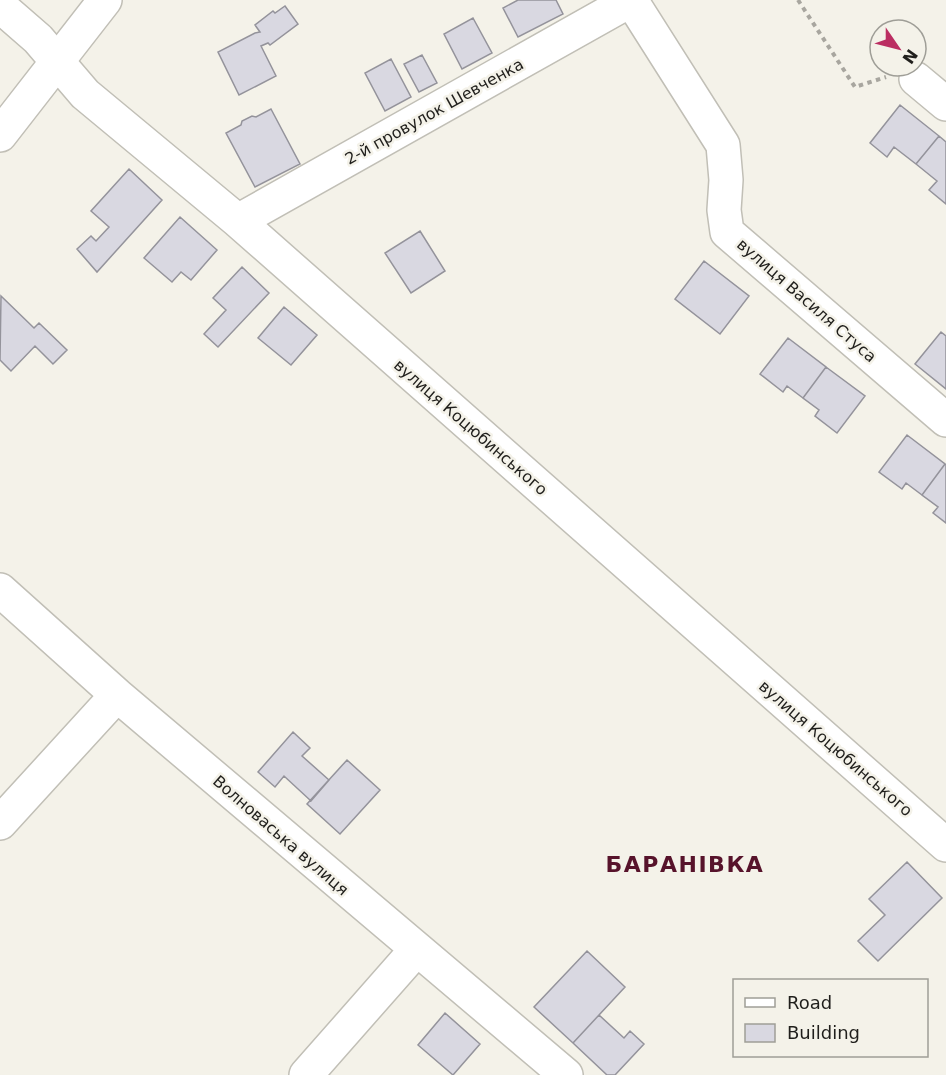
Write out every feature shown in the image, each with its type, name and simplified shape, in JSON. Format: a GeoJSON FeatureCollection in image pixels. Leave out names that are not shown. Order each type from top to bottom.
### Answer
{"type":"FeatureCollection","features":[{"type":"Feature","properties":{"kind":"street"},"geometry":{"type":"LineString","coordinates":[[0,135],[105,0]]}},
{"type":"Feature","properties":{"kind":"street","name":"2-й провулок Шевченка"},"geometry":{"type":"LineString","coordinates":[[238,221],[631,0]]}},
{"type":"Feature","properties":{"kind":"street","name":"вулиця Василя Стуса"},"geometry":{"type":"LineString","coordinates":[[631,0],[723,145],[726,180],[724,210],[727,232],[946,420]]}},
{"type":"Feature","properties":{"kind":"street","name":"вулиця Коцюбинського"},"geometry":{"type":"LineString","coordinates":[[0,6],[38,39],[85,94],[238,221],[946,845]]}},
{"type":"Feature","properties":{"kind":"street"},"geometry":{"type":"LineString","coordinates":[[916,79],[946,104]]}},
{"type":"Feature","properties":{"kind":"street","name":"Волноваська вулиця"},"geometry":{"type":"LineString","coordinates":[[0,590],[117,695],[566,1075]]}},
{"type":"Feature","properties":{"kind":"street"},"geometry":{"type":"LineString","coordinates":[[0,823],[117,695]]}},
{"type":"Feature","properties":{"kind":"street"},"geometry":{"type":"LineString","coordinates":[[306,1075],[416,950]]}},
{"type":"Feature","properties":{"kind":"path"},"geometry":{"type":"LineString","coordinates":[[798,0],[855,87],[885,77],[916,79]]}},
{"type":"Feature","properties":{"kind":"building"},"geometry":{"type":"Polygon","coordinates":[[[518,0],[556,0],[563,14],[518,37],[503,8],[518,0]]]}},
{"type":"Feature","properties":{"kind":"building"},"geometry":{"type":"Polygon","coordinates":[[[285,6],[298,24],[270,45],[268,43],[261,46],[276,76],[239,95],[218,52],[260,32],[255,25],[273,11],[275,13],[285,6]]]}},
{"type":"Feature","properties":{"kind":"building"},"geometry":{"type":"Polygon","coordinates":[[[473,18],[492,53],[462,69],[444,34],[473,18]]]}},
{"type":"Feature","properties":{"kind":"building"},"geometry":{"type":"Polygon","coordinates":[[[422,55],[437,83],[419,92],[404,64],[422,55]]]}},
{"type":"Feature","properties":{"kind":"building"},"geometry":{"type":"Polygon","coordinates":[[[391,59],[411,97],[385,111],[365,73],[391,59]]]}},
{"type":"Feature","properties":{"kind":"building"},"geometry":{"type":"Polygon","coordinates":[[[900,105],[939,136],[916,164],[894,147],[887,157],[870,143],[900,105]]]}},
{"type":"Feature","properties":{"kind":"building"},"geometry":{"type":"Polygon","coordinates":[[[271,109],[300,164],[255,187],[226,133],[241,125],[242,121],[271,109]]]}},
{"type":"Feature","properties":{"kind":"building"},"geometry":{"type":"Polygon","coordinates":[[[939,136],[946,142],[946,204],[929,190],[937,181],[916,164],[939,136]]]}},
{"type":"Feature","properties":{"kind":"building"},"geometry":{"type":"Polygon","coordinates":[[[129,169],[162,200],[97,272],[77,249],[91,236],[96,241],[109,227],[91,211],[129,169]]]}},
{"type":"Feature","properties":{"kind":"building"},"geometry":{"type":"Polygon","coordinates":[[[180,217],[217,250],[191,280],[181,272],[172,282],[144,258],[180,217]]]}},
{"type":"Feature","properties":{"kind":"building"},"geometry":{"type":"Polygon","coordinates":[[[420,231],[445,271],[411,293],[385,253],[420,231]]]}},
{"type":"Feature","properties":{"kind":"building"},"geometry":{"type":"Polygon","coordinates":[[[704,261],[749,296],[720,334],[675,299],[704,261]]]}},
{"type":"Feature","properties":{"kind":"building"},"geometry":{"type":"Polygon","coordinates":[[[242,267],[269,293],[218,347],[204,334],[226,310],[213,298],[242,267]]]}},
{"type":"Feature","properties":{"kind":"building"},"geometry":{"type":"Polygon","coordinates":[[[1,296],[34,328],[39,323],[67,350],[53,364],[35,346],[11,371],[0,360],[1,296]]]}},
{"type":"Feature","properties":{"kind":"building"},"geometry":{"type":"Polygon","coordinates":[[[284,307],[317,335],[291,365],[258,338],[284,307]]]}},
{"type":"Feature","properties":{"kind":"building"},"geometry":{"type":"Polygon","coordinates":[[[941,332],[946,336],[946,389],[915,364],[941,332]]]}},
{"type":"Feature","properties":{"kind":"building"},"geometry":{"type":"Polygon","coordinates":[[[788,338],[826,367],[803,398],[787,386],[783,392],[760,374],[788,338]]]}},
{"type":"Feature","properties":{"kind":"building"},"geometry":{"type":"Polygon","coordinates":[[[826,367],[865,396],[837,433],[815,416],[819,410],[803,398],[826,367]]]}},
{"type":"Feature","properties":{"kind":"building"},"geometry":{"type":"Polygon","coordinates":[[[907,435],[945,464],[922,495],[906,483],[902,489],[879,472],[907,435]]]}},
{"type":"Feature","properties":{"kind":"building"},"geometry":{"type":"Polygon","coordinates":[[[945,464],[946,523],[933,513],[938,507],[922,495],[945,464]]]}},
{"type":"Feature","properties":{"kind":"building"},"geometry":{"type":"Polygon","coordinates":[[[293,732],[310,748],[302,756],[329,780],[311,801],[284,776],[275,787],[258,772],[293,732]]]}},
{"type":"Feature","properties":{"kind":"building"},"geometry":{"type":"Polygon","coordinates":[[[347,760],[380,790],[340,834],[307,804],[347,760]]]}},
{"type":"Feature","properties":{"kind":"building"},"geometry":{"type":"Polygon","coordinates":[[[907,862],[942,898],[878,961],[858,941],[885,915],[869,899],[907,862]]]}},
{"type":"Feature","properties":{"kind":"building"},"geometry":{"type":"Polygon","coordinates":[[[587,951],[625,987],[573,1043],[534,1007],[587,951]]]}},
{"type":"Feature","properties":{"kind":"building"},"geometry":{"type":"Polygon","coordinates":[[[445,1013],[480,1044],[453,1075],[418,1045],[445,1013]]]}},
{"type":"Feature","properties":{"kind":"building"},"geometry":{"type":"Polygon","coordinates":[[[599,1015],[624,1038],[630,1031],[644,1044],[615,1075],[607,1075],[573,1043],[599,1015]]]}},
{"type":"Feature","properties":{"kind":"district","name":"БАРАНІВКА"},"geometry":{"type":"Point","coordinates":[685,864]}}]}
